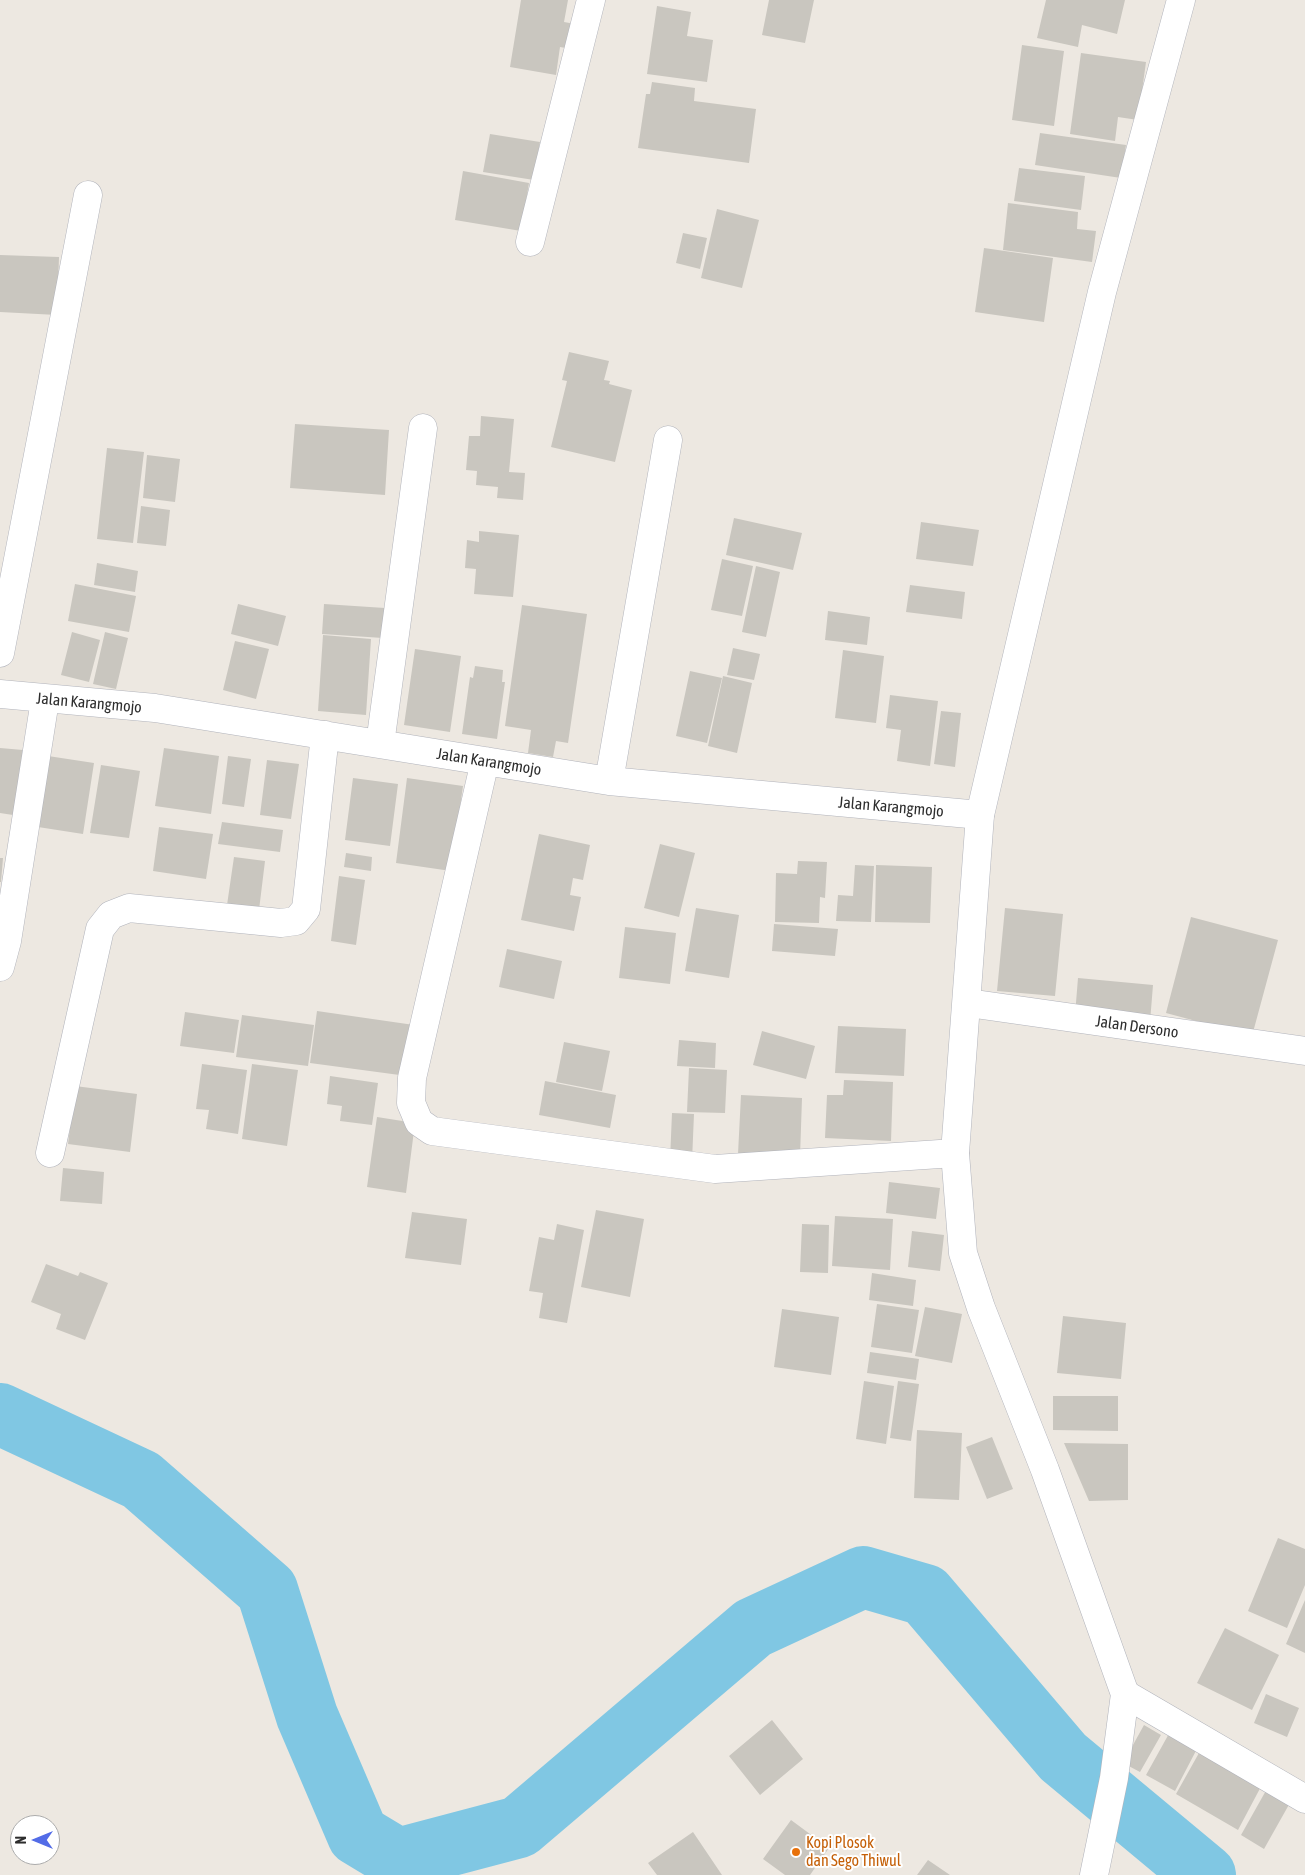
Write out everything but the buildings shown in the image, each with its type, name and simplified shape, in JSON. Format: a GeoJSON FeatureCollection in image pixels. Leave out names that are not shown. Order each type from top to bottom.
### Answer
{"type":"FeatureCollection","features":[{"type":"Feature","properties":{"kind":"street"},"geometry":{"type":"LineString","coordinates":[[530,242],[591,0]]}},
{"type":"Feature","properties":{"kind":"street"},"geometry":{"type":"LineString","coordinates":[[1094,1875],[1114,1778],[1125,1694],[1045,1470],[982,1308],[963,1253],[955,1153],[968,1003],[980,815],[1102,292],[1181,0]]}},
{"type":"Feature","properties":{"kind":"street"},"geometry":{"type":"LineString","coordinates":[[0,653],[88,195]]}},
{"type":"Feature","properties":{"kind":"street"},"geometry":{"type":"LineString","coordinates":[[380,744],[423,428]]}},
{"type":"Feature","properties":{"kind":"street"},"geometry":{"type":"LineString","coordinates":[[609,781],[668,440]]}},
{"type":"Feature","properties":{"kind":"street","name":"Jalan Karangmojo"},"geometry":{"type":"LineString","coordinates":[[0,694],[45,700],[155,708],[609,781],[980,815]]}},
{"type":"Feature","properties":{"kind":"street"},"geometry":{"type":"LineString","coordinates":[[0,966],[7,941],[45,700]]}},
{"type":"Feature","properties":{"kind":"street"},"geometry":{"type":"LineString","coordinates":[[50,1153],[100,929],[111,915],[129,908],[281,923],[296,921],[306,909],[325,735]]}},
{"type":"Feature","properties":{"kind":"street"},"geometry":{"type":"LineString","coordinates":[[485,762],[412,1078],[411,1103],[419,1122],[432,1131],[715,1169],[955,1153]]}},
{"type":"Feature","properties":{"kind":"street","name":"Jalan Dersono"},"geometry":{"type":"LineString","coordinates":[[968,1003],[1305,1051]]}},
{"type":"Feature","properties":{"kind":"street"},"geometry":{"type":"LineString","coordinates":[[1125,1694],[1305,1799]]}},
{"type":"Feature","properties":{"kind":"waterway"},"geometry":{"type":"LineString","coordinates":[[0,1414],[141,1480],[267,1590],[307,1716],[358,1835],[398,1859],[519,1827],[753,1628],[863,1577],[925,1595],[1063,1757],[1205,1875]]}},
{"type":"Feature","properties":{"kind":"place","name":"Kopi Plosok dan Sego Thiwul"},"geometry":{"type":"Point","coordinates":[796,1852]}}]}
